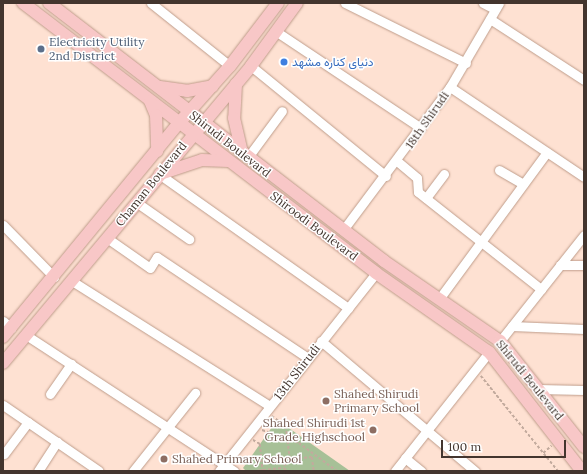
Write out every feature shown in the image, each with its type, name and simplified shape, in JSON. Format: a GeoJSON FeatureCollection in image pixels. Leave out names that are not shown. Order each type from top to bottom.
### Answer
{"type":"FeatureCollection","features":[{"type":"Feature","properties":{"kind":"main road","name":"Shiroodi Boulevard"},"geometry":{"type":"LineString","coordinates":[[23,3],[192,134],[376,273],[489,352],[582,471]]}},
{"type":"Feature","properties":{"kind":"main road","name":"Shirudi Boulevard"},"geometry":{"type":"LineString","coordinates":[[48,3],[160,87],[202,122],[343,230],[500,341],[584,447]]}},
{"type":"Feature","properties":{"kind":"main road","name":"Chaman Boulevard"},"geometry":{"type":"LineString","coordinates":[[6,329],[54,277],[188,111],[213,86],[230,66],[278,3]]}},
{"type":"Feature","properties":{"kind":"main road","name":"Chaman Boulevard"},"geometry":{"type":"LineString","coordinates":[[3,363],[202,122],[252,66],[297,3]]}},
{"type":"Feature","properties":{"kind":"main road"},"geometry":{"type":"LineString","coordinates":[[236,84],[234,118],[245,155]]}},
{"type":"Feature","properties":{"kind":"main road"},"geometry":{"type":"LineString","coordinates":[[160,87],[186,91],[213,86]]}},
{"type":"Feature","properties":{"kind":"main road"},"geometry":{"type":"LineString","coordinates":[[150,100],[157,121],[157,151]]}},
{"type":"Feature","properties":{"kind":"main road"},"geometry":{"type":"LineString","coordinates":[[159,174],[202,160],[228,161]]}},
{"type":"Feature","properties":{"kind":"street"},"geometry":{"type":"LineString","coordinates":[[151,3],[230,66]]}},
{"type":"Feature","properties":{"kind":"street"},"geometry":{"type":"LineString","coordinates":[[345,3],[466,63]]}},
{"type":"Feature","properties":{"kind":"street"},"geometry":{"type":"LineString","coordinates":[[484,3],[497,6]]}},
{"type":"Feature","properties":{"kind":"street","name":"18th Shirudi"},"geometry":{"type":"LineString","coordinates":[[343,230],[386,176],[450,87],[466,63],[497,6]]}},
{"type":"Feature","properties":{"kind":"street"},"geometry":{"type":"LineString","coordinates":[[490,19],[584,80]]}},
{"type":"Feature","properties":{"kind":"street"},"geometry":{"type":"LineString","coordinates":[[277,32],[421,128]]}},
{"type":"Feature","properties":{"kind":"street"},"geometry":{"type":"LineString","coordinates":[[252,66],[386,176]]}},
{"type":"Feature","properties":{"kind":"street"},"geometry":{"type":"LineString","coordinates":[[450,87],[584,177]]}},
{"type":"Feature","properties":{"kind":"street"},"geometry":{"type":"LineString","coordinates":[[245,155],[282,111]]}},
{"type":"Feature","properties":{"kind":"street"},"geometry":{"type":"LineString","coordinates":[[439,298],[547,152]]}},
{"type":"Feature","properties":{"kind":"street"},"geometry":{"type":"LineString","coordinates":[[397,161],[416,177],[417,191],[541,289]]}},
{"type":"Feature","properties":{"kind":"street"},"geometry":{"type":"LineString","coordinates":[[499,170],[523,184]]}},
{"type":"Feature","properties":{"kind":"street"},"geometry":{"type":"LineString","coordinates":[[159,174],[348,308]]}},
{"type":"Feature","properties":{"kind":"street"},"geometry":{"type":"LineString","coordinates":[[426,198],[444,174]]}},
{"type":"Feature","properties":{"kind":"street"},"geometry":{"type":"LineString","coordinates":[[136,202],[189,239]]}},
{"type":"Feature","properties":{"kind":"street"},"geometry":{"type":"LineString","coordinates":[[3,225],[54,277]]}},
{"type":"Feature","properties":{"kind":"street"},"geometry":{"type":"LineString","coordinates":[[500,341],[584,235]]}},
{"type":"Feature","properties":{"kind":"street"},"geometry":{"type":"LineString","coordinates":[[107,238],[150,268],[157,257],[308,358]]}},
{"type":"Feature","properties":{"kind":"street"},"geometry":{"type":"LineString","coordinates":[[560,265],[584,266]]}},
{"type":"Feature","properties":{"kind":"street","name":"13th Shirudi"},"geometry":{"type":"LineString","coordinates":[[221,468],[376,273]]}},
{"type":"Feature","properties":{"kind":"street"},"geometry":{"type":"LineString","coordinates":[[72,281],[268,409]]}},
{"type":"Feature","properties":{"kind":"street"},"geometry":{"type":"LineString","coordinates":[[512,326],[584,329]]}},
{"type":"Feature","properties":{"kind":"street"},"geometry":{"type":"LineString","coordinates":[[26,335],[168,428],[221,468],[234,471]]}},
{"type":"Feature","properties":{"kind":"street"},"geometry":{"type":"LineString","coordinates":[[322,341],[426,431],[475,471]]}},
{"type":"Feature","properties":{"kind":"street"},"geometry":{"type":"LineString","coordinates":[[395,471],[489,352]]}},
{"type":"Feature","properties":{"kind":"street"},"geometry":{"type":"LineString","coordinates":[[50,394],[71,364]]}},
{"type":"Feature","properties":{"kind":"street"},"geometry":{"type":"LineString","coordinates":[[538,389],[584,390]]}},
{"type":"Feature","properties":{"kind":"street"},"geometry":{"type":"LineString","coordinates":[[133,471],[195,393]]}},
{"type":"Feature","properties":{"kind":"street"},"geometry":{"type":"LineString","coordinates":[[3,405],[99,471]]}},
{"type":"Feature","properties":{"kind":"street"},"geometry":{"type":"LineString","coordinates":[[4,454],[28,422]]}},
{"type":"Feature","properties":{"kind":"street"},"geometry":{"type":"LineString","coordinates":[[38,471],[57,442]]}},
{"type":"Feature","properties":{"kind":"street"},"geometry":{"type":"LineString","coordinates":[[406,458],[421,471]]}},
{"type":"Feature","properties":{"kind":"path"},"geometry":{"type":"LineString","coordinates":[[476,370],[510,416],[558,471]]}},
{"type":"Feature","properties":{"kind":"path"},"geometry":{"type":"LineString","coordinates":[[268,409],[286,426],[290,441],[290,459]]}},
{"type":"Feature","properties":{"kind":"path"},"geometry":{"type":"LineString","coordinates":[[255,424],[267,434],[299,443],[337,471]]}},
{"type":"Feature","properties":{"kind":"path"},"geometry":{"type":"LineString","coordinates":[[247,435],[260,444],[262,470]]}},
{"type":"Feature","properties":{"kind":"path"},"geometry":{"type":"LineString","coordinates":[[285,471],[284,460],[312,457],[315,454]]}},
{"type":"Feature","properties":{"kind":"path"},"geometry":{"type":"LineString","coordinates":[[312,457],[314,471]]}},
{"type":"Feature","properties":{"kind":"path"},"geometry":{"type":"LineString","coordinates":[[252,471],[285,468]]}},
{"type":"Feature","properties":{"kind":"green space"},"geometry":{"type":"Polygon","coordinates":[[[277,420],[350,471],[246,471],[243,468],[277,420]]]}},
{"type":"Feature","properties":{"kind":"place","name":"Electricity Utility 2nd District"},"geometry":{"type":"Point","coordinates":[41,49]}},
{"type":"Feature","properties":{"kind":"place","name":"دنیای کناره مشهد"},"geometry":{"type":"Point","coordinates":[284,62]}},
{"type":"Feature","properties":{"kind":"place","name":"Shahed Shirudi Primary School"},"geometry":{"type":"Point","coordinates":[326,401]}},
{"type":"Feature","properties":{"kind":"place","name":"Shahed Shirudi 1st Grade Highschool"},"geometry":{"type":"Point","coordinates":[373,430]}},
{"type":"Feature","properties":{"kind":"place","name":"Shahed Primary School"},"geometry":{"type":"Point","coordinates":[164,459]}}]}
